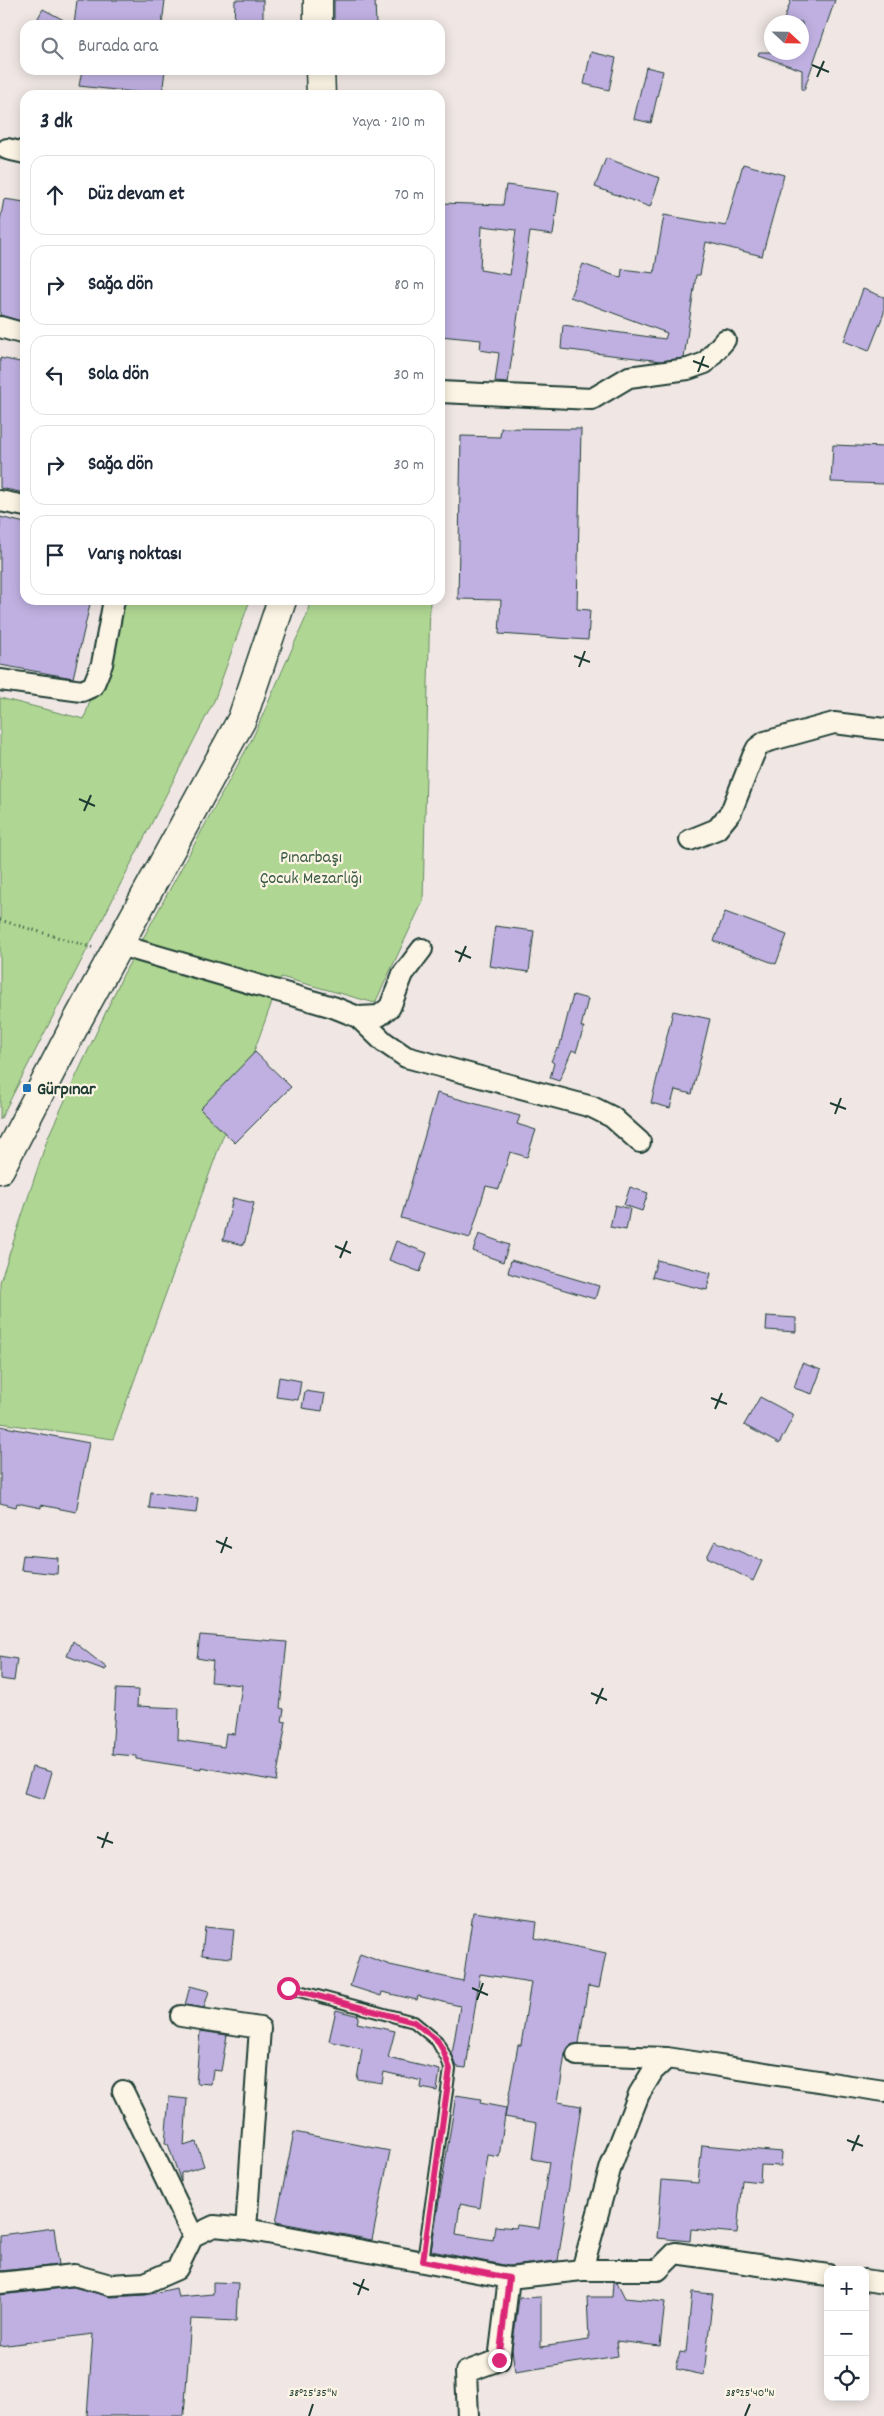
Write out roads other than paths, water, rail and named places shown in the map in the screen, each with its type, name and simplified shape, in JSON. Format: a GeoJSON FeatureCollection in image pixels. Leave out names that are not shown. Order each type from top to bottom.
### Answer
{"type":"FeatureCollection","features":[{"type":"Feature","properties":{"kind":"main road"},"geometry":{"type":"LineString","coordinates":[[318,0],[318,20]]}},
{"type":"Feature","properties":{"kind":"main road"},"geometry":{"type":"LineString","coordinates":[[320,75],[320,90]]}},
{"type":"Feature","properties":{"kind":"main road"},"geometry":{"type":"LineString","coordinates":[[0,1169],[116,949],[242,720],[280,605]]}},
{"type":"Feature","properties":{"kind":"street"},"geometry":{"type":"LineString","coordinates":[[0,327],[20,333]]}},
{"type":"Feature","properties":{"kind":"street"},"geometry":{"type":"LineString","coordinates":[[445,392],[592,399],[629,377],[688,369],[705,363],[725,340]]}},
{"type":"Feature","properties":{"kind":"street"},"geometry":{"type":"LineString","coordinates":[[0,501],[20,505]]}},
{"type":"Feature","properties":{"kind":"street"},"geometry":{"type":"LineString","coordinates":[[0,680],[82,692],[93,686],[102,664],[113,605]]}},
{"type":"Feature","properties":{"kind":"street"},"geometry":{"type":"LineString","coordinates":[[690,840],[717,829],[731,812],[753,756],[757,748],[765,742],[834,723],[884,730]]}},
{"type":"Feature","properties":{"kind":"street"},"geometry":{"type":"LineString","coordinates":[[116,949],[229,975],[333,1007],[358,1017],[384,1042],[406,1057],[592,1107],[612,1117],[640,1142]]}},
{"type":"Feature","properties":{"kind":"street"},"geometry":{"type":"LineString","coordinates":[[358,1017],[379,1016],[390,1008],[403,974],[422,949]]}},
{"type":"Feature","properties":{"kind":"street"},"geometry":{"type":"LineString","coordinates":[[181,2016],[260,2028],[246,2228]]}},
{"type":"Feature","properties":{"kind":"street"},"geometry":{"type":"LineString","coordinates":[[577,2055],[668,2058],[884,2091]]}},
{"type":"Feature","properties":{"kind":"street"},"geometry":{"type":"LineString","coordinates":[[582,2270],[611,2166],[639,2094],[653,2071],[668,2058]]}},
{"type":"Feature","properties":{"kind":"street"},"geometry":{"type":"LineString","coordinates":[[123,2090],[193,2236]]}},
{"type":"Feature","properties":{"kind":"street"},"geometry":{"type":"LineString","coordinates":[[0,2283],[74,2275],[110,2285],[145,2283],[177,2269],[193,2236],[214,2226],[246,2228],[509,2278],[582,2270],[658,2270],[675,2253],[824,2274]]}},
{"type":"Feature","properties":{"kind":"street"},"geometry":{"type":"LineString","coordinates":[[468,2416],[466,2372],[499,2360],[509,2278]]}},
{"type":"Feature","properties":{"kind":"street"},"geometry":{"type":"LineString","coordinates":[[869,2281],[884,2283]]}},
{"type":"Feature","properties":{"kind":"lane"},"geometry":{"type":"LineString","coordinates":[[288,1988],[406,2018],[430,2033],[443,2050],[450,2069],[423,2261]]}},
{"type":"Feature","properties":{"kind":"place","name":"Gürpınar"},"geometry":{"type":"Point","coordinates":[27,1088]}},
{"type":"Feature","properties":{"kind":"park label","name":"Pınarbaşı Çocuk Mezarlığı"},"geometry":{"type":"Point","coordinates":[311,866]}}]}
